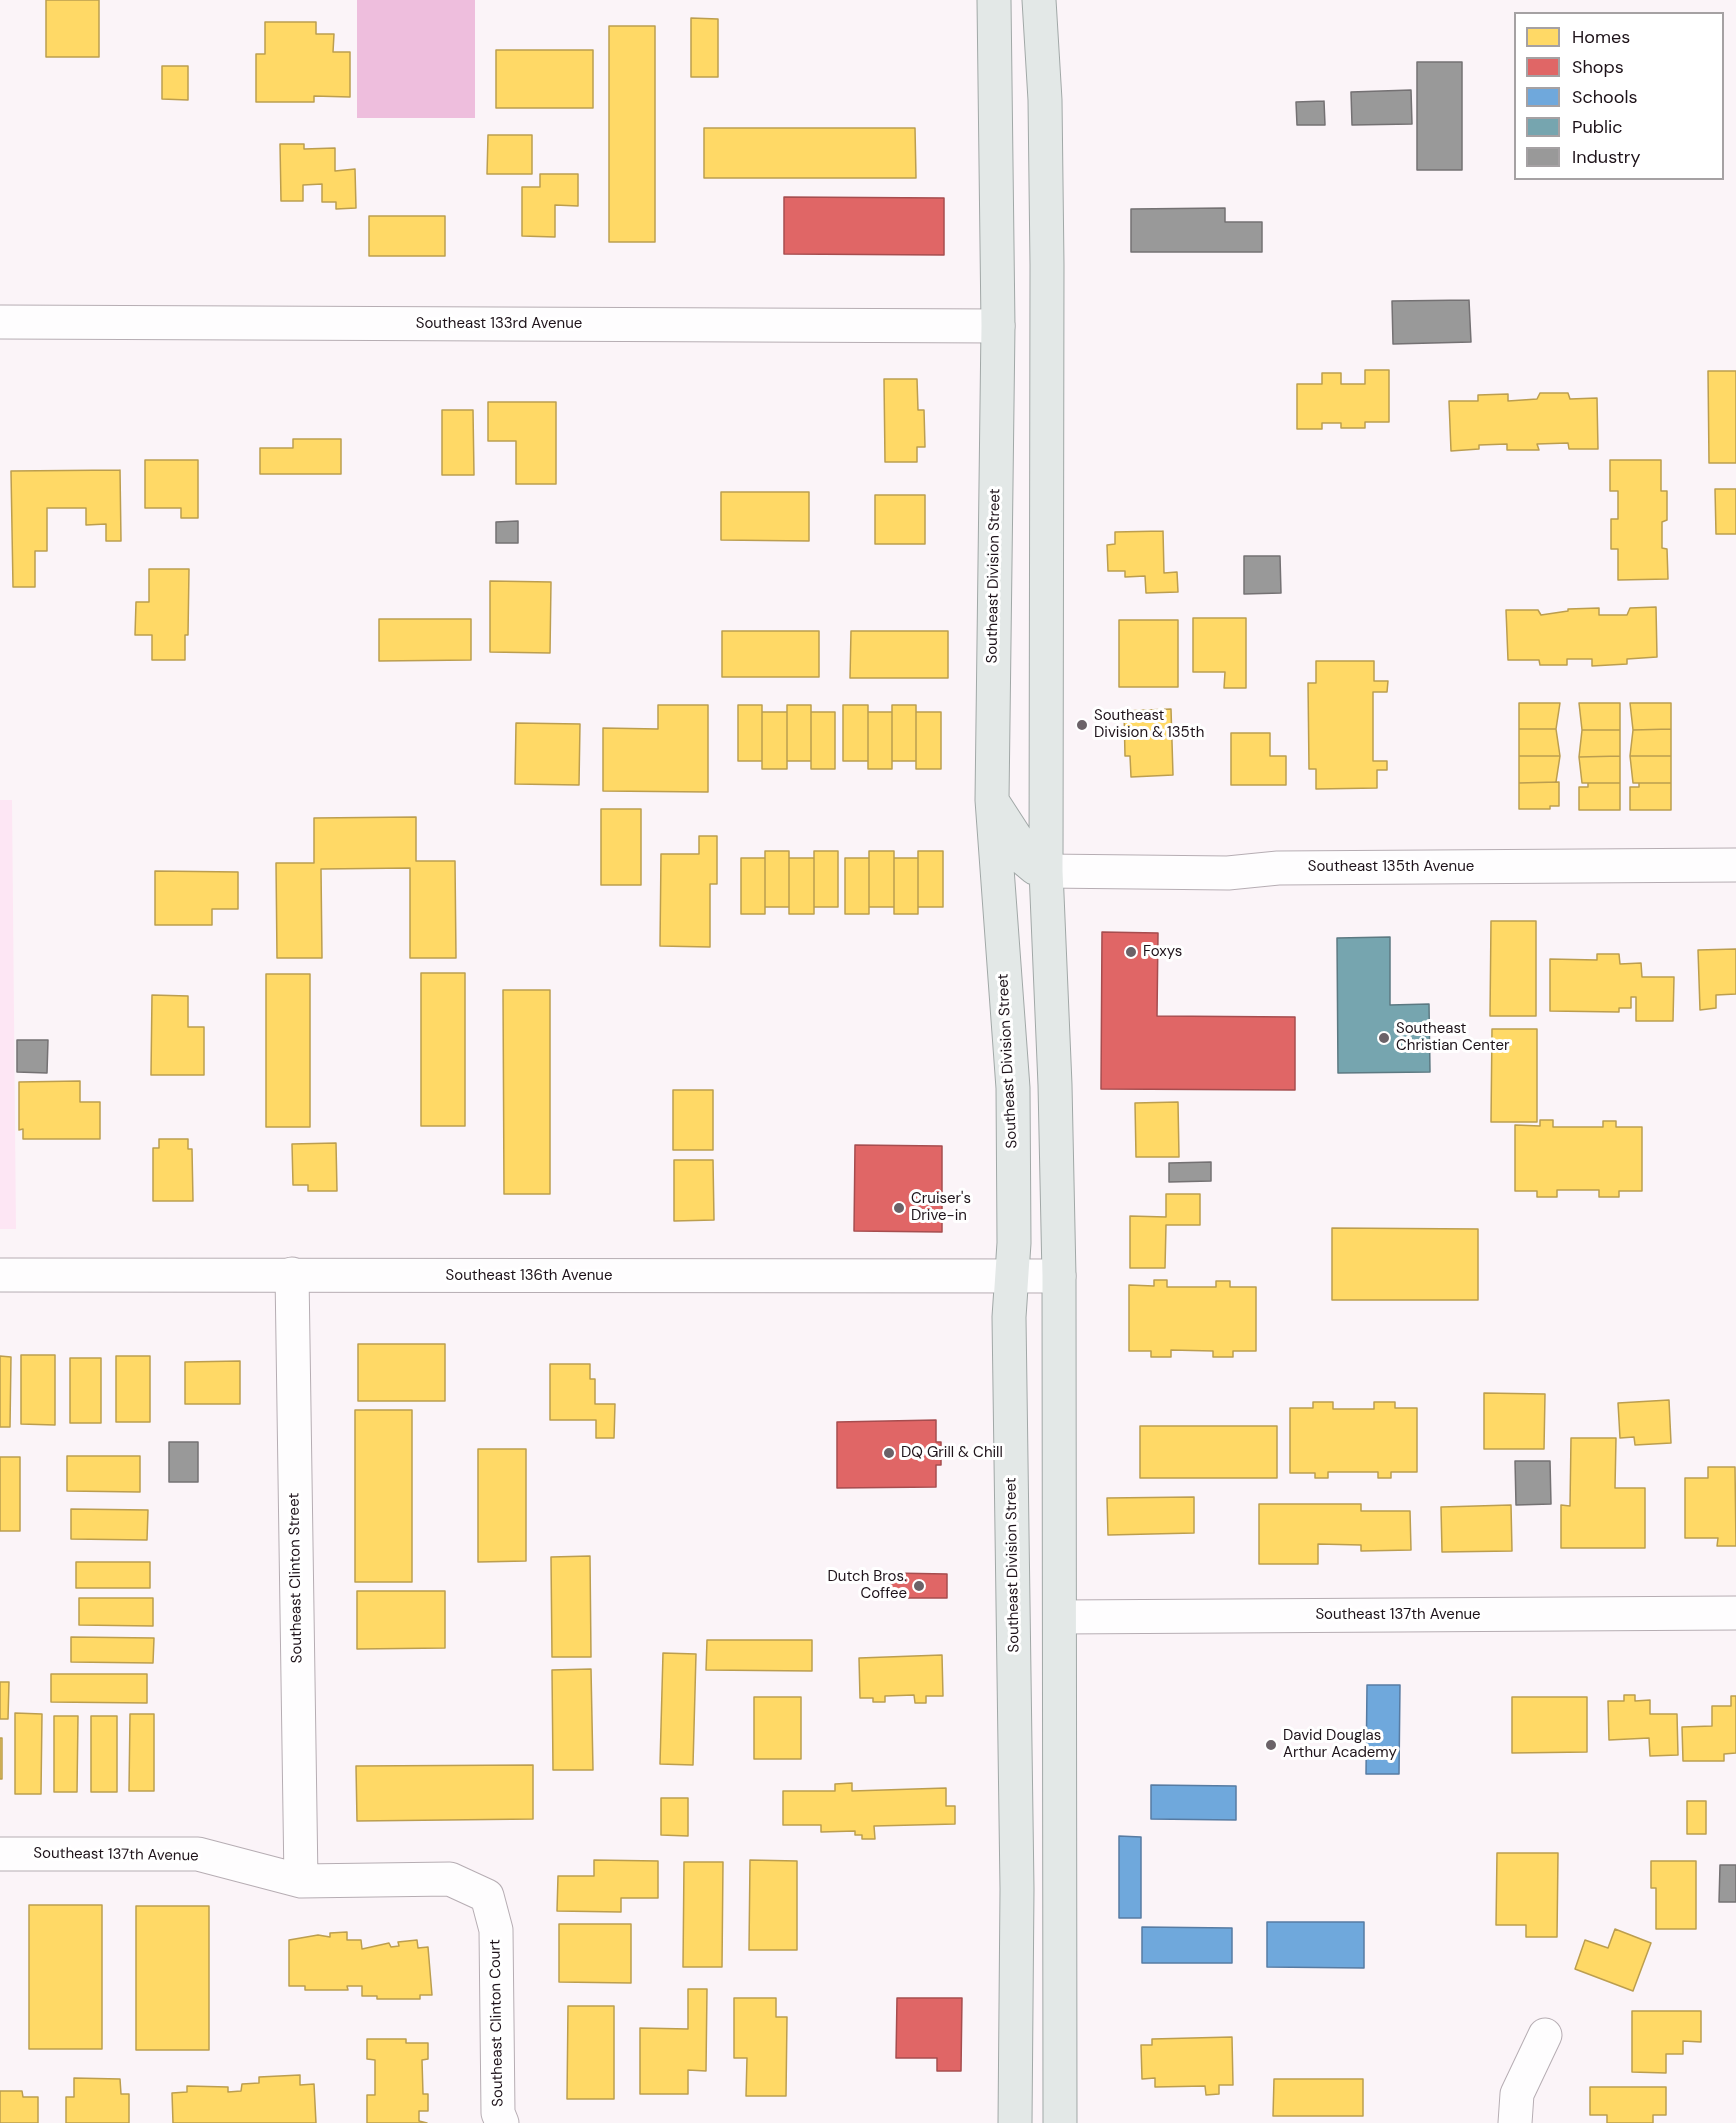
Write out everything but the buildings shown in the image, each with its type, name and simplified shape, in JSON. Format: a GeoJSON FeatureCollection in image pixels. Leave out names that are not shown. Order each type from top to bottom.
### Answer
{"type":"FeatureCollection","features":[{"type":"Feature","properties":{"kind":"main road","name":"Southeast Division Street"},"geometry":{"type":"LineString","coordinates":[[994,0],[998,326],[992,800],[1013,1088],[1014,1243],[1009,1340],[1017,1878],[1015,2123]]}},
{"type":"Feature","properties":{"kind":"main road"},"geometry":{"type":"LineString","coordinates":[[1039,0],[1045,100],[1047,265],[1046,871],[1055,1085],[1059,1276],[1060,2123]]}},
{"type":"Feature","properties":{"kind":"main road"},"geometry":{"type":"LineString","coordinates":[[992,800],[1016,838],[1023,858],[1035,868],[1046,871]]}},
{"type":"Feature","properties":{"kind":"street","name":"Southeast 133rd Avenue"},"geometry":{"type":"LineString","coordinates":[[0,322],[998,326]]}},
{"type":"Feature","properties":{"kind":"street","name":"Southeast 135th Avenue"},"geometry":{"type":"LineString","coordinates":[[1046,871],[1228,873],[1278,868],[1736,865]]}},
{"type":"Feature","properties":{"kind":"street","name":"Southeast 136th Avenue"},"geometry":{"type":"LineString","coordinates":[[0,1275],[292,1274],[1011,1278],[1059,1276]]}},
{"type":"Feature","properties":{"kind":"street","name":"Southeast Clinton Street"},"geometry":{"type":"LineString","coordinates":[[292,1274],[302,1881]]}},
{"type":"Feature","properties":{"kind":"street","name":"Southeast 137th Avenue"},"geometry":{"type":"LineString","coordinates":[[1060,1617],[1736,1613]]}},
{"type":"Feature","properties":{"kind":"street","name":"Southeast 137th Avenue"},"geometry":{"type":"LineString","coordinates":[[0,1854],[198,1854],[302,1881]]}},
{"type":"Feature","properties":{"kind":"street","name":"Southeast Clinton Court"},"geometry":{"type":"LineString","coordinates":[[302,1881],[450,1879],[487,1896],[496,1930],[498,2113],[502,2123]]}},
{"type":"Feature","properties":{"kind":"street"},"geometry":{"type":"LineString","coordinates":[[1515,2123],[1517,2094],[1545,2035]]}},
{"type":"Feature","properties":{"kind":"shaded area"},"geometry":{"type":"Polygon","coordinates":[[[357,0],[475,0],[475,118],[357,118],[357,0]]]}},
{"type":"Feature","properties":{"kind":"shaded area"},"geometry":{"type":"Polygon","coordinates":[[[0,800],[12,800],[16,1229],[0,1229],[0,800]]]}},
{"type":"Feature","properties":{"kind":"place","name":"Southeast Division & 135th"},"geometry":{"type":"Point","coordinates":[1082,725]}},
{"type":"Feature","properties":{"kind":"place","name":"Foxys"},"geometry":{"type":"Point","coordinates":[1131,952]}},
{"type":"Feature","properties":{"kind":"place","name":"Southeast Christian Center"},"geometry":{"type":"Point","coordinates":[1384,1038]}},
{"type":"Feature","properties":{"kind":"place","name":"Cruiser's Drive-in"},"geometry":{"type":"Point","coordinates":[899,1208]}},
{"type":"Feature","properties":{"kind":"place","name":"DQ Grill & Chill"},"geometry":{"type":"Point","coordinates":[889,1453]}},
{"type":"Feature","properties":{"kind":"place","name":"Dutch Bros. Coffee"},"geometry":{"type":"Point","coordinates":[919,1586]}},
{"type":"Feature","properties":{"kind":"place","name":"David Douglas Arthur Academy"},"geometry":{"type":"Point","coordinates":[1271,1745]}}]}
